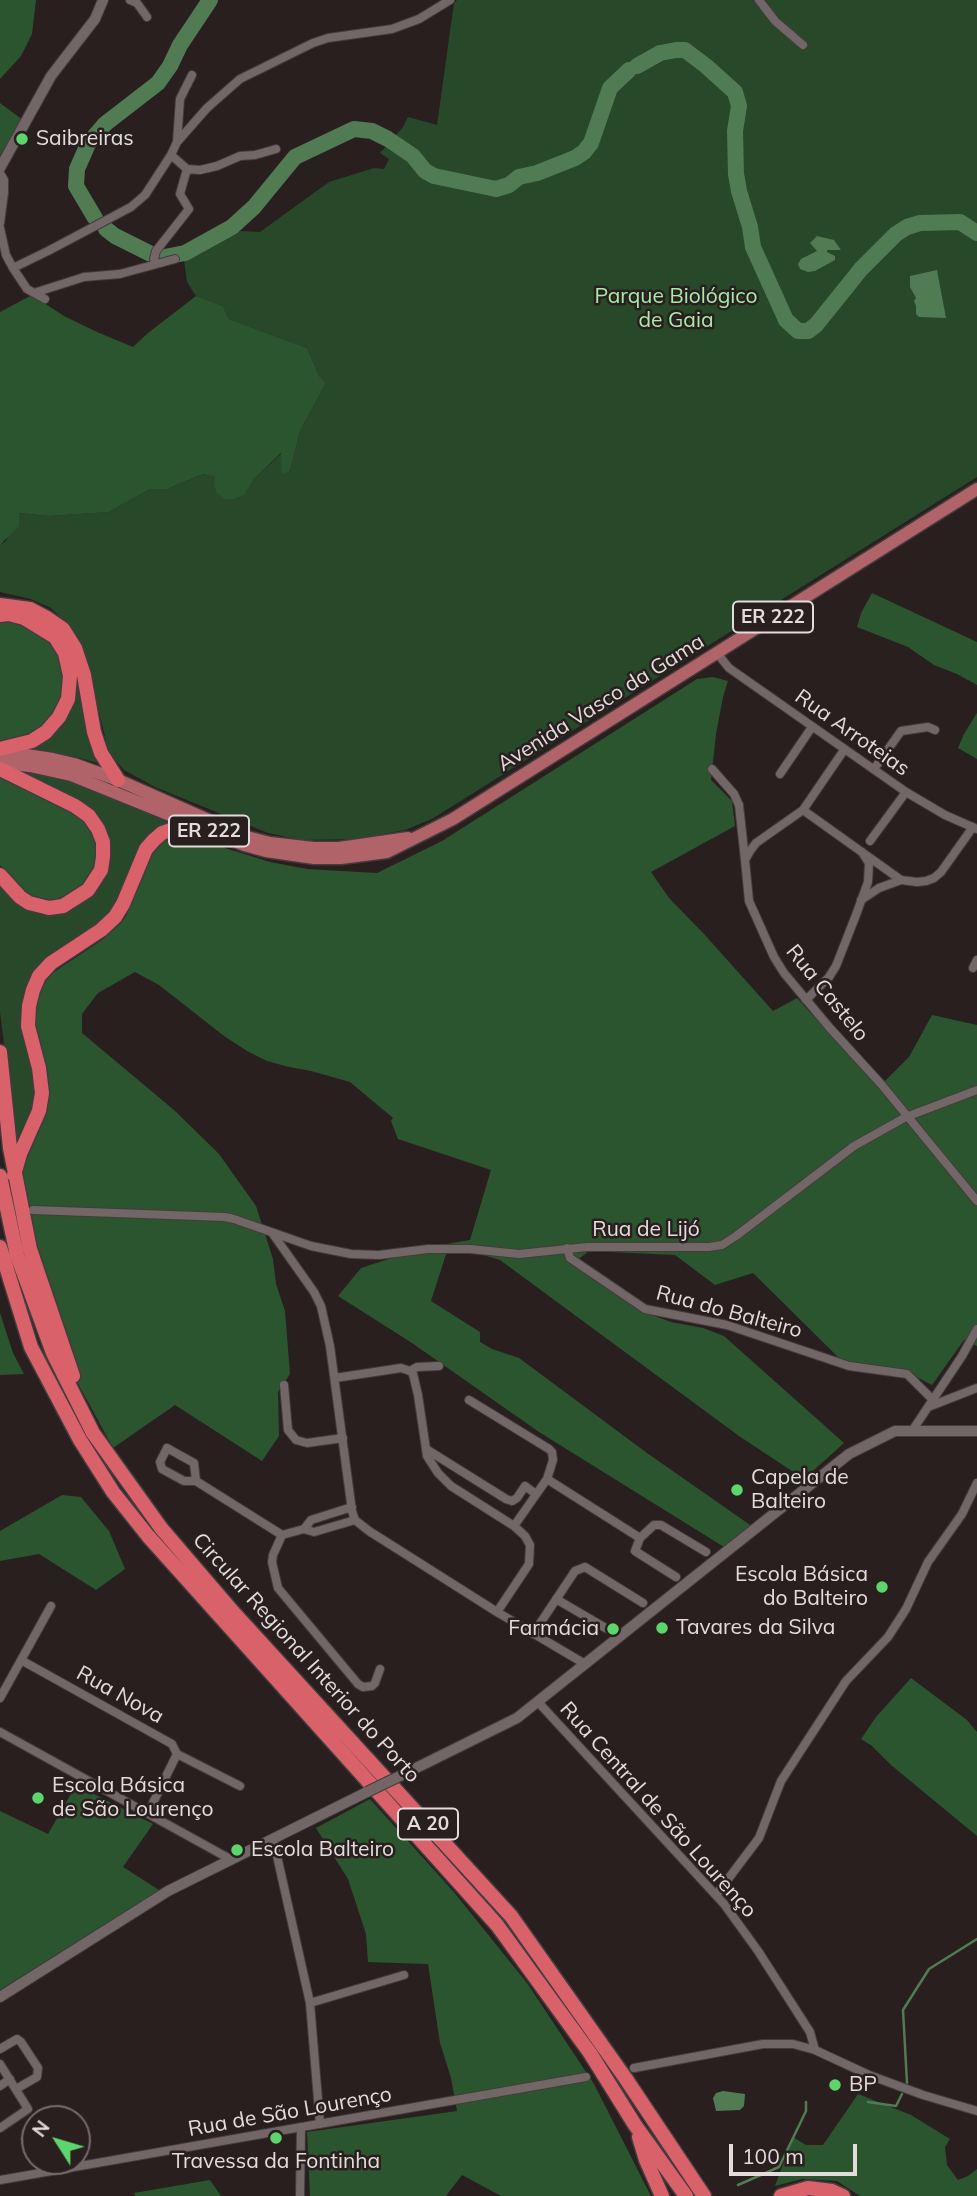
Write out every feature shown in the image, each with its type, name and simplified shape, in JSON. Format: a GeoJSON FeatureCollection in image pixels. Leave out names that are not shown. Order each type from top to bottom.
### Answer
{"type":"FeatureCollection","features":[{"type":"Feature","properties":{"kind":"highway"},"geometry":{"type":"LineString","coordinates":[[0,605],[30,608],[63,629],[75,648],[84,675],[94,732],[101,753],[118,780]]}},
{"type":"Feature","properties":{"kind":"highway"},"geometry":{"type":"LineString","coordinates":[[0,615],[9,614],[24,618],[55,637],[65,653],[70,676],[68,699],[59,717],[46,732],[32,741],[0,750]]}},
{"type":"Feature","properties":{"kind":"highway"},"geometry":{"type":"LineString","coordinates":[[0,769],[75,806],[89,816],[103,842],[101,870],[88,890],[64,906],[50,908],[29,903],[0,875]]}},
{"type":"Feature","properties":{"kind":"highway"},"geometry":{"type":"LineString","coordinates":[[7,1175],[20,1154],[39,1111],[42,1093],[39,1068],[28,1026],[29,1006],[39,976],[51,963],[101,930],[115,917],[146,849],[154,840],[173,829],[196,826]]}},
{"type":"Feature","properties":{"kind":"highway","name":"Circular Regional Interior do Porto"},"geometry":{"type":"LineString","coordinates":[[0,1052],[7,1175],[74,1380],[74,1395],[93,1433],[161,1528],[233,1612],[511,1916],[626,2079],[704,2196]]}},
{"type":"Feature","properties":{"kind":"highway","name":"Circular Regional Interior do Porto"},"geometry":{"type":"LineString","coordinates":[[0,1247],[31,1347],[80,1440],[113,1492],[156,1546],[496,1925],[590,2053],[635,2125],[686,2196]]}},
{"type":"Feature","properties":{"kind":"highway"},"geometry":{"type":"LineString","coordinates":[[0,1276],[18,1329],[31,1347]]}},
{"type":"Feature","properties":{"kind":"highway"},"geometry":{"type":"LineString","coordinates":[[635,2125],[646,2160],[662,2196]]}},
{"type":"Feature","properties":{"kind":"highway"},"geometry":{"type":"LineString","coordinates":[[781,2196],[808,2188],[832,2191],[843,2196]]}},
{"type":"Feature","properties":{"kind":"main road","name":"Avenida Vasco da Gama"},"geometry":{"type":"LineString","coordinates":[[0,763],[71,775],[244,845],[278,853],[314,859],[387,852],[453,819],[977,490]]}},
{"type":"Feature","properties":{"kind":"main road","name":"Avenida Vasco da Gama"},"geometry":{"type":"LineString","coordinates":[[0,750],[52,759],[118,780],[247,837],[270,843],[339,848],[422,835]]}},
{"type":"Feature","properties":{"kind":"street"},"geometry":{"type":"LineString","coordinates":[[45,299],[27,289],[6,256],[0,226],[4,180],[0,170],[51,76],[95,19],[103,0]]}},
{"type":"Feature","properties":{"kind":"street"},"geometry":{"type":"LineString","coordinates":[[130,0],[137,3],[147,17]]}},
{"type":"Feature","properties":{"kind":"street"},"geometry":{"type":"LineString","coordinates":[[13,268],[131,207],[145,195],[177,142],[207,108],[240,79],[313,43],[328,38],[392,29],[419,19],[450,0]]}},
{"type":"Feature","properties":{"kind":"street"},"geometry":{"type":"LineString","coordinates":[[759,0],[775,21],[803,45]]}},
{"type":"Feature","properties":{"kind":"street"},"geometry":{"type":"LineString","coordinates":[[177,142],[180,99],[192,75]]}},
{"type":"Feature","properties":{"kind":"street"},"geometry":{"type":"LineString","coordinates":[[171,155],[187,169],[200,170],[240,156],[275,149]]}},
{"type":"Feature","properties":{"kind":"street"},"geometry":{"type":"LineString","coordinates":[[34,293],[84,277],[141,269],[156,258],[189,209],[180,194],[187,169]]}},
{"type":"Feature","properties":{"kind":"street"},"geometry":{"type":"LineString","coordinates":[[156,258],[175,259]]}},
{"type":"Feature","properties":{"kind":"street","name":"Rua Arroteias"},"geometry":{"type":"LineString","coordinates":[[717,653],[729,668],[844,750],[945,816],[975,828]]}},
{"type":"Feature","properties":{"kind":"street"},"geometry":{"type":"LineString","coordinates":[[780,774],[811,727]]}},
{"type":"Feature","properties":{"kind":"street"},"geometry":{"type":"LineString","coordinates":[[874,769],[901,731],[928,727],[935,730]]}},
{"type":"Feature","properties":{"kind":"street"},"geometry":{"type":"LineString","coordinates":[[745,860],[756,843],[803,810],[844,750]]}},
{"type":"Feature","properties":{"kind":"street","name":"Rua Castelo"},"geometry":{"type":"LineString","coordinates":[[712,769],[734,794],[739,805],[747,887],[754,914],[778,964],[977,1201]]}},
{"type":"Feature","properties":{"kind":"street"},"geometry":{"type":"LineString","coordinates":[[870,841],[906,792]]}},
{"type":"Feature","properties":{"kind":"street"},"geometry":{"type":"LineString","coordinates":[[803,810],[901,880]]}},
{"type":"Feature","properties":{"kind":"street"},"geometry":{"type":"LineString","coordinates":[[861,900],[878,888],[901,880],[917,882],[934,878],[975,828]]}},
{"type":"Feature","properties":{"kind":"street"},"geometry":{"type":"LineString","coordinates":[[806,1000],[836,966],[868,882],[869,863],[862,852]]}},
{"type":"Feature","properties":{"kind":"street","name":"Rua de Lijó"},"geometry":{"type":"LineString","coordinates":[[33,1210],[216,1216],[234,1219],[311,1246],[351,1254],[379,1255],[428,1249],[470,1249],[519,1254],[567,1248],[709,1247],[722,1245],[736,1237],[846,1151],[906,1116],[977,1090]]}},
{"type":"Feature","properties":{"kind":"street"},"geometry":{"type":"LineString","coordinates":[[273,1234],[321,1306],[330,1346],[355,1520],[497,1612],[585,1664]]}},
{"type":"Feature","properties":{"kind":"street","name":"Rua do Balteiro"},"geometry":{"type":"LineString","coordinates":[[567,1248],[570,1258],[645,1309],[727,1325],[849,1366],[907,1374],[930,1403]]}},
{"type":"Feature","properties":{"kind":"street"},"geometry":{"type":"LineString","coordinates":[[912,1431],[977,1329]]}},
{"type":"Feature","properties":{"kind":"street"},"geometry":{"type":"LineString","coordinates":[[410,1371],[418,1367],[439,1366]]}},
{"type":"Feature","properties":{"kind":"street"},"geometry":{"type":"LineString","coordinates":[[335,1378],[401,1368],[413,1374],[427,1456],[438,1473],[451,1486],[514,1526],[530,1545],[529,1564],[497,1612]]}},
{"type":"Feature","properties":{"kind":"street"},"geometry":{"type":"LineString","coordinates":[[284,1385],[288,1430],[296,1440],[307,1443],[343,1438]]}},
{"type":"Feature","properties":{"kind":"street"},"geometry":{"type":"LineString","coordinates":[[930,1403],[977,1388]]}},
{"type":"Feature","properties":{"kind":"street"},"geometry":{"type":"LineString","coordinates":[[469,1401],[550,1449],[553,1456],[547,1479],[514,1526]]}},
{"type":"Feature","properties":{"kind":"street"},"geometry":{"type":"LineString","coordinates":[[0,1997],[168,1891],[509,1724],[849,1454],[895,1431],[977,1431]]}},
{"type":"Feature","properties":{"kind":"street"},"geometry":{"type":"LineString","coordinates":[[196,1481],[194,1464],[167,1448],[160,1462],[162,1469],[184,1481],[196,1481],[282,1535],[304,1529],[314,1532],[355,1520]]}},
{"type":"Feature","properties":{"kind":"street"},"geometry":{"type":"LineString","coordinates":[[426,1450],[506,1499],[512,1501],[517,1498],[525,1486],[536,1494]]}},
{"type":"Feature","properties":{"kind":"street"},"geometry":{"type":"LineString","coordinates":[[547,1479],[640,1538]]}},
{"type":"Feature","properties":{"kind":"street"},"geometry":{"type":"LineString","coordinates":[[716,1895],[759,1838],[781,1781],[846,1681],[888,1637],[906,1609],[928,1562],[976,1489]]}},
{"type":"Feature","properties":{"kind":"street"},"geometry":{"type":"LineString","coordinates":[[304,1529],[311,1520],[352,1507]]}},
{"type":"Feature","properties":{"kind":"street"},"geometry":{"type":"LineString","coordinates":[[676,1577],[636,1553],[635,1548],[640,1538],[656,1524],[706,1552]]}},
{"type":"Feature","properties":{"kind":"street"},"geometry":{"type":"LineString","coordinates":[[282,1535],[272,1562],[278,1588],[358,1684],[372,1686],[380,1669]]}},
{"type":"Feature","properties":{"kind":"street"},"geometry":{"type":"LineString","coordinates":[[533,1634],[575,1571],[585,1567],[643,1603]]}},
{"type":"Feature","properties":{"kind":"street"},"geometry":{"type":"LineString","coordinates":[[556,1599],[608,1630]]}},
{"type":"Feature","properties":{"kind":"street"},"geometry":{"type":"LineString","coordinates":[[0,1698],[51,1606]]}},
{"type":"Feature","properties":{"kind":"street","name":"Rua Nova"},"geometry":{"type":"LineString","coordinates":[[21,1660],[172,1744],[177,1754],[240,1786]]}},
{"type":"Feature","properties":{"kind":"street","name":"Rua Central de São Lourenço"},"geometry":{"type":"LineString","coordinates":[[538,1702],[716,1895],[758,1951],[810,2032],[816,2050]]}},
{"type":"Feature","properties":{"kind":"street"},"geometry":{"type":"LineString","coordinates":[[0,1732],[4,1739],[148,1813],[230,1859]]}},
{"type":"Feature","properties":{"kind":"street"},"geometry":{"type":"LineString","coordinates":[[148,1813],[177,1754]]}},
{"type":"Feature","properties":{"kind":"street"},"geometry":{"type":"LineString","coordinates":[[273,1838],[277,1846],[310,2003],[320,2124]]}},
{"type":"Feature","properties":{"kind":"street"},"geometry":{"type":"LineString","coordinates":[[310,2003],[404,1975]]}},
{"type":"Feature","properties":{"kind":"street"},"geometry":{"type":"LineString","coordinates":[[0,2049],[17,2039],[38,2068],[37,2077],[16,2089]]}},
{"type":"Feature","properties":{"kind":"street"},"geometry":{"type":"LineString","coordinates":[[634,2068],[763,2043],[793,2044],[816,2050],[923,2095],[977,2111]]}},
{"type":"Feature","properties":{"kind":"street"},"geometry":{"type":"LineString","coordinates":[[0,2064],[28,2109],[0,2128]]}},
{"type":"Feature","properties":{"kind":"street","name":"Rua de São Lourenço"},"geometry":{"type":"LineString","coordinates":[[0,2180],[586,2077]]}},
{"type":"Feature","properties":{"kind":"street"},"geometry":{"type":"LineString","coordinates":[[0,2086],[10,2080]]}},
{"type":"Feature","properties":{"kind":"street"},"geometry":{"type":"LineString","coordinates":[[300,2196],[301,2127]]}},
{"type":"Feature","properties":{"kind":"green space","name":"Parque Biológico de Gaia"},"geometry":{"type":"Polygon","coordinates":[[[457,0],[977,0],[977,477],[432,819],[405,830],[357,839],[302,840],[268,833],[155,787],[124,770],[109,753],[87,662],[72,629],[51,608],[31,599],[0,592],[0,545],[6,541],[18,513],[49,516],[109,512],[150,489],[167,489],[203,474],[215,477],[245,494],[254,479],[282,453],[282,473],[290,471],[300,431],[326,383],[319,376],[307,348],[229,319],[223,306],[196,296],[187,282],[184,260],[200,254],[231,234],[240,231],[260,232],[329,182],[374,168],[384,169],[389,159],[380,153],[403,127],[408,117],[437,125],[454,3],[457,0]]]}},
{"type":"Feature","properties":{"kind":"green space"},"geometry":{"type":"Polygon","coordinates":[[[75,670],[87,732],[98,763],[27,747],[40,740],[75,670]]]}},
{"type":"Feature","properties":{"kind":"green space"},"geometry":{"type":"Polygon","coordinates":[[[14,768],[64,777],[173,821],[174,824],[158,828],[140,845],[118,899],[109,913],[97,925],[52,954],[30,979],[23,996],[22,1014],[37,1081],[32,1114],[17,1148],[0,1012],[0,882],[24,905],[85,899],[14,768]]]}},
{"type":"Feature","properties":{"kind":"shaded area"},"geometry":{"type":"Polygon","coordinates":[[[0,0],[36,0],[32,34],[21,56],[0,79],[0,0]]]}},
{"type":"Feature","properties":{"kind":"shaded area"},"geometry":{"type":"Polygon","coordinates":[[[0,103],[23,120],[0,155],[0,103]]]}},
{"type":"Feature","properties":{"kind":"shaded area"},"geometry":{"type":"Polygon","coordinates":[[[817,236],[834,240],[841,250],[827,250],[835,256],[835,260],[815,271],[800,269],[798,264],[801,259],[817,251],[810,243],[817,236]]]}},
{"type":"Feature","properties":{"kind":"shaded area"},"geometry":{"type":"Polygon","coordinates":[[[937,270],[946,318],[919,317],[916,314],[916,298],[910,287],[910,276],[937,270]]]}},
{"type":"Feature","properties":{"kind":"shaded area"},"geometry":{"type":"Polygon","coordinates":[[[32,295],[64,316],[133,347],[196,296],[223,306],[229,319],[307,348],[319,376],[326,383],[300,431],[290,471],[282,474],[281,453],[254,479],[245,494],[234,499],[225,499],[217,493],[215,477],[203,474],[167,489],[150,489],[109,512],[49,516],[19,513],[19,526],[0,545],[0,312],[32,295]]]}},
{"type":"Feature","properties":{"kind":"shaded area"},"geometry":{"type":"Polygon","coordinates":[[[872,593],[977,642],[977,685],[934,665],[908,647],[857,627],[872,593]]]}},
{"type":"Feature","properties":{"kind":"shaded area"},"geometry":{"type":"Polygon","coordinates":[[[0,621],[28,625],[47,640],[58,655],[63,674],[63,690],[55,711],[41,728],[24,739],[0,742],[0,621]]]}},
{"type":"Feature","properties":{"kind":"shaded area"},"geometry":{"type":"Polygon","coordinates":[[[713,677],[728,681],[716,734],[711,780],[732,801],[735,826],[651,872],[669,898],[773,1011],[797,998],[879,1087],[909,1057],[932,1015],[977,1025],[977,1346],[964,1340],[932,1385],[909,1373],[841,1360],[753,1273],[715,1285],[675,1255],[589,1251],[575,1262],[624,1300],[646,1313],[724,1336],[844,1443],[804,1479],[739,1436],[500,1260],[449,1245],[431,1301],[480,1332],[480,1342],[519,1358],[753,1527],[724,1547],[539,1432],[412,1343],[338,1296],[361,1268],[422,1248],[470,1240],[491,1170],[398,1139],[391,1121],[393,1118],[350,1082],[267,1061],[247,1051],[159,985],[135,972],[98,993],[82,1014],[82,1033],[174,1110],[219,1154],[256,1206],[273,1259],[276,1284],[285,1311],[290,1374],[278,1392],[279,1436],[262,1461],[175,1405],[113,1448],[75,1378],[48,1305],[17,1170],[44,1112],[30,1015],[42,985],[54,972],[102,940],[121,923],[126,916],[146,856],[169,835],[198,834],[225,848],[270,862],[307,869],[377,873],[442,841],[697,679],[713,677]]]}},
{"type":"Feature","properties":{"kind":"shaded area"},"geometry":{"type":"Polygon","coordinates":[[[977,713],[977,759],[958,748],[977,713]]]}},
{"type":"Feature","properties":{"kind":"shaded area"},"geometry":{"type":"Polygon","coordinates":[[[0,775],[81,815],[93,832],[98,848],[95,867],[86,885],[70,895],[52,900],[33,896],[19,888],[0,865],[0,775]]]}},
{"type":"Feature","properties":{"kind":"shaded area"},"geometry":{"type":"Polygon","coordinates":[[[0,1313],[13,1353],[24,1374],[0,1375],[0,1313]]]}},
{"type":"Feature","properties":{"kind":"shaded area"},"geometry":{"type":"Polygon","coordinates":[[[62,1495],[81,1497],[109,1531],[125,1569],[96,1590],[39,1554],[0,1561],[0,1531],[62,1495]]]}},
{"type":"Feature","properties":{"kind":"shaded area"},"geometry":{"type":"Polygon","coordinates":[[[911,1678],[967,1720],[977,1732],[977,1836],[861,1739],[876,1717],[911,1678]]]}},
{"type":"Feature","properties":{"kind":"shaded area"},"geometry":{"type":"Polygon","coordinates":[[[76,1785],[153,1824],[123,1867],[159,1890],[0,1990],[0,1811],[48,1834],[76,1785]]]}},
{"type":"Feature","properties":{"kind":"shaded area"},"geometry":{"type":"Polygon","coordinates":[[[370,1799],[453,1891],[527,1983],[594,2084],[651,2196],[501,2196],[462,2175],[446,2196],[310,2196],[307,2132],[457,2111],[451,2078],[440,2043],[428,1964],[368,1962],[366,1934],[348,1879],[316,1828],[370,1799]]]}},
{"type":"Feature","properties":{"kind":"shaded area"},"geometry":{"type":"Polygon","coordinates":[[[723,2091],[745,2094],[744,2106],[740,2110],[716,2111],[713,2098],[716,2093],[723,2091]]]}},
{"type":"Feature","properties":{"kind":"shaded area"},"geometry":{"type":"Polygon","coordinates":[[[858,2094],[911,2115],[950,2139],[945,2147],[947,2165],[958,2180],[977,2169],[977,2196],[860,2196],[837,2181],[802,2179],[775,2186],[793,2137],[806,2145],[823,2145],[858,2094]]]}},
{"type":"Feature","properties":{"kind":"shaded area"},"geometry":{"type":"Polygon","coordinates":[[[210,2180],[221,2196],[135,2196],[134,2193],[210,2180]]]}},
{"type":"Feature","properties":{"kind":"waterway"},"geometry":{"type":"LineString","coordinates":[[95,218],[76,186],[77,169],[88,144],[105,124],[158,83],[210,0]]}},
{"type":"Feature","properties":{"kind":"waterway"},"geometry":{"type":"LineString","coordinates":[[637,66],[660,53],[685,50],[735,92],[739,106],[735,131],[736,174],[753,247],[786,320],[798,331],[808,331],[816,325],[861,269],[896,234],[907,227],[920,223],[960,222],[977,233]]}},
{"type":"Feature","properties":{"kind":"waterway"},"geometry":{"type":"LineString","coordinates":[[106,229],[159,258],[185,253],[232,227],[254,207],[295,157],[354,129],[372,131],[388,139],[413,156],[425,171],[434,176],[496,189],[509,185],[519,177],[537,173],[584,152],[591,143],[610,88],[629,70]]}},
{"type":"Feature","properties":{"kind":"waterway"},"geometry":{"type":"LineString","coordinates":[[907,2083],[903,2010],[929,1969],[977,1939]]}},
{"type":"Feature","properties":{"kind":"waterway"},"geometry":{"type":"LineString","coordinates":[[868,2102],[896,2106],[902,2094]]}},
{"type":"Feature","properties":{"kind":"waterway"},"geometry":{"type":"LineString","coordinates":[[738,2185],[779,2167],[806,2111],[806,2102]]}},
{"type":"Feature","properties":{"kind":"place","name":"Saibreiras"},"geometry":{"type":"Point","coordinates":[22,139]}},
{"type":"Feature","properties":{"kind":"place","name":"Capela de Balteiro"},"geometry":{"type":"Point","coordinates":[737,1490]}},
{"type":"Feature","properties":{"kind":"place","name":"Escola Básica do Balteiro"},"geometry":{"type":"Point","coordinates":[882,1587]}},
{"type":"Feature","properties":{"kind":"place","name":"Tavares da Silva"},"geometry":{"type":"Point","coordinates":[662,1628]}},
{"type":"Feature","properties":{"kind":"place","name":"Farmácia"},"geometry":{"type":"Point","coordinates":[613,1629]}},
{"type":"Feature","properties":{"kind":"place","name":"Escola Básica de São Lourenço"},"geometry":{"type":"Point","coordinates":[38,1798]}},
{"type":"Feature","properties":{"kind":"place","name":"Escola Balteiro"},"geometry":{"type":"Point","coordinates":[237,1850]}},
{"type":"Feature","properties":{"kind":"place","name":"BP"},"geometry":{"type":"Point","coordinates":[835,2085]}},
{"type":"Feature","properties":{"kind":"place","name":"Travessa da Fontinha"},"geometry":{"type":"Point","coordinates":[276,2138]}}]}
